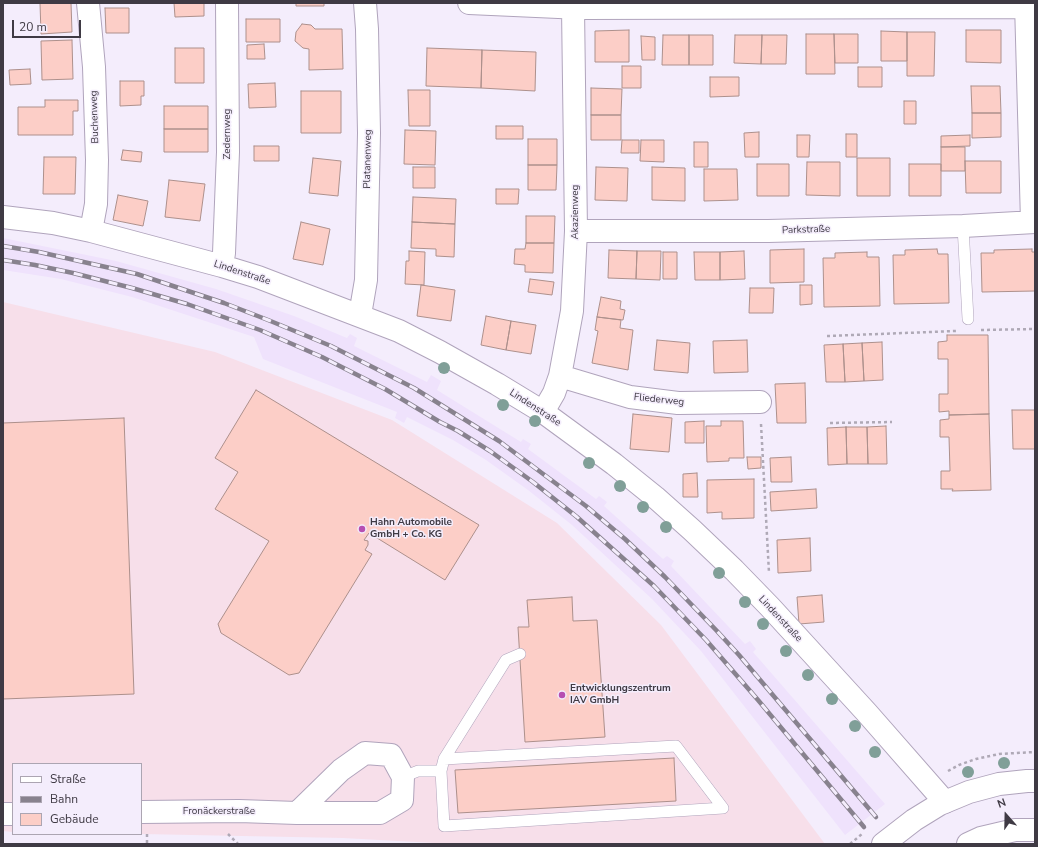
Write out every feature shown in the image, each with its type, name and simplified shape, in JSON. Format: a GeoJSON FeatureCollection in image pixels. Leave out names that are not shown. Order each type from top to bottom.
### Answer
{"type":"FeatureCollection","features":[{"type":"Feature","properties":{"kind":"street","name":"Buchenweg"},"geometry":{"type":"LineString","coordinates":[[88,3],[94,67],[97,160],[96,204],[91,231]]}},
{"type":"Feature","properties":{"kind":"street","name":"Zedernweg"},"geometry":{"type":"LineString","coordinates":[[222,266],[224,253],[228,152],[227,3]]}},
{"type":"Feature","properties":{"kind":"street","name":"Platanenweg"},"geometry":{"type":"LineString","coordinates":[[360,315],[366,280],[369,133],[368,29],[365,3]]}},
{"type":"Feature","properties":{"kind":"street"},"geometry":{"type":"LineString","coordinates":[[469,3],[579,6],[1026,5],[1033,222]]}},
{"type":"Feature","properties":{"kind":"street","name":"Akazienweg"},"geometry":{"type":"LineString","coordinates":[[543,412],[554,393],[560,376],[572,311],[576,232],[579,6]]}},
{"type":"Feature","properties":{"kind":"street","name":"Lindenstraße"},"geometry":{"type":"LineString","coordinates":[[3,217],[53,223],[91,231],[258,277],[399,331],[497,384],[543,412],[614,464],[655,497],[692,530],[770,607],[872,719],[944,802]]}},
{"type":"Feature","properties":{"kind":"street","name":"Parkstraße"},"geometry":{"type":"LineString","coordinates":[[576,232],[768,231],[963,226],[1033,222]]}},
{"type":"Feature","properties":{"kind":"street","name":"Fliederweg"},"geometry":{"type":"LineString","coordinates":[[560,376],[630,397],[678,403],[760,402]]}},
{"type":"Feature","properties":{"kind":"street"},"geometry":{"type":"LineString","coordinates":[[297,814],[341,770],[365,753],[391,756],[403,777]]}},
{"type":"Feature","properties":{"kind":"street","name":"Fronäckerstraße"},"geometry":{"type":"LineString","coordinates":[[142,812],[239,811],[297,814],[380,812],[402,800],[403,777]]}},
{"type":"Feature","properties":{"kind":"street"},"geometry":{"type":"LineString","coordinates":[[883,844],[914,820],[944,802],[969,792],[999,784],[1035,781]]}},
{"type":"Feature","properties":{"kind":"street"},"geometry":{"type":"LineString","coordinates":[[968,844],[981,838],[1015,830],[1035,830]]}},
{"type":"Feature","properties":{"kind":"lane"},"geometry":{"type":"LineString","coordinates":[[963,226],[968,319]]}},
{"type":"Feature","properties":{"kind":"lane"},"geometry":{"type":"LineString","coordinates":[[444,758],[676,746],[723,808],[444,826],[441,771],[444,758],[506,660],[520,654]]}},
{"type":"Feature","properties":{"kind":"lane"},"geometry":{"type":"LineString","coordinates":[[403,777],[418,771],[441,771]]}},
{"type":"Feature","properties":{"kind":"path"},"geometry":{"type":"LineString","coordinates":[[974,331],[1035,329]]}},
{"type":"Feature","properties":{"kind":"path"},"geometry":{"type":"LineString","coordinates":[[827,336],[958,331]]}},
{"type":"Feature","properties":{"kind":"path"},"geometry":{"type":"LineString","coordinates":[[760,402],[770,607]]}},
{"type":"Feature","properties":{"kind":"path"},"geometry":{"type":"LineString","coordinates":[[830,423],[892,422]]}},
{"type":"Feature","properties":{"kind":"path"},"geometry":{"type":"LineString","coordinates":[[928,782],[959,765],[976,759],[998,754],[1035,752]]}},
{"type":"Feature","properties":{"kind":"shaded area"},"geometry":{"type":"Polygon","coordinates":[[[3,238],[116,261],[216,289],[294,316],[347,338],[350,334],[357,338],[354,346],[427,382],[431,375],[441,381],[437,390],[521,442],[523,439],[531,444],[528,449],[596,499],[599,496],[607,502],[604,506],[663,559],[667,556],[674,561],[671,566],[745,644],[750,641],[756,649],[753,652],[885,804],[845,835],[701,651],[652,599],[572,525],[528,490],[486,460],[453,440],[407,417],[404,423],[395,418],[397,412],[263,359],[254,337],[132,297],[61,279],[3,270],[3,238]]]}},
{"type":"Feature","properties":{"kind":"shaded area"},"geometry":{"type":"Polygon","coordinates":[[[3,302],[215,352],[392,420],[557,523],[661,625],[825,844],[453,844],[343,838],[142,834],[142,763],[12,763],[12,832],[3,831],[3,302]]]}},
{"type":"Feature","properties":{"kind":"building"},"geometry":{"type":"Polygon","coordinates":[[[40,3],[71,3],[72,32],[41,34],[40,3]]]}},
{"type":"Feature","properties":{"kind":"building"},"geometry":{"type":"Polygon","coordinates":[[[174,3],[204,3],[204,16],[175,17],[174,3]]]}},
{"type":"Feature","properties":{"kind":"building"},"geometry":{"type":"Polygon","coordinates":[[[296,3],[324,3],[324,6],[296,6],[296,3]]]}},
{"type":"Feature","properties":{"kind":"building"},"geometry":{"type":"Polygon","coordinates":[[[105,8],[129,8],[129,33],[106,33],[105,8]]]}},
{"type":"Feature","properties":{"kind":"building"},"geometry":{"type":"Polygon","coordinates":[[[246,19],[280,19],[280,42],[246,42],[246,19]]]}},
{"type":"Feature","properties":{"kind":"building"},"geometry":{"type":"Polygon","coordinates":[[[302,24],[311,25],[315,29],[342,29],[343,69],[309,70],[309,49],[303,48],[295,41],[296,32],[302,24]]]}},
{"type":"Feature","properties":{"kind":"building"},"geometry":{"type":"Polygon","coordinates":[[[629,30],[629,62],[595,62],[595,31],[629,30]]]}},
{"type":"Feature","properties":{"kind":"building"},"geometry":{"type":"Polygon","coordinates":[[[966,30],[1001,30],[1001,63],[966,62],[966,30]]]}},
{"type":"Feature","properties":{"kind":"building"},"geometry":{"type":"Polygon","coordinates":[[[881,31],[907,32],[907,61],[881,61],[881,31]]]}},
{"type":"Feature","properties":{"kind":"building"},"geometry":{"type":"Polygon","coordinates":[[[907,32],[935,32],[934,76],[907,76],[907,32]]]}},
{"type":"Feature","properties":{"kind":"building"},"geometry":{"type":"Polygon","coordinates":[[[806,34],[834,34],[835,74],[806,74],[806,34]]]}},
{"type":"Feature","properties":{"kind":"building"},"geometry":{"type":"Polygon","coordinates":[[[834,34],[858,34],[858,63],[835,63],[834,34]]]}},
{"type":"Feature","properties":{"kind":"building"},"geometry":{"type":"Polygon","coordinates":[[[663,35],[689,35],[689,65],[662,65],[663,35]]]}},
{"type":"Feature","properties":{"kind":"building"},"geometry":{"type":"Polygon","coordinates":[[[689,35],[713,35],[713,65],[689,65],[689,35]]]}},
{"type":"Feature","properties":{"kind":"building"},"geometry":{"type":"Polygon","coordinates":[[[735,35],[762,35],[761,64],[734,63],[735,35]]]}},
{"type":"Feature","properties":{"kind":"building"},"geometry":{"type":"Polygon","coordinates":[[[762,35],[787,35],[786,64],[761,64],[762,35]]]}},
{"type":"Feature","properties":{"kind":"building"},"geometry":{"type":"Polygon","coordinates":[[[641,36],[655,37],[655,60],[642,60],[641,36]]]}},
{"type":"Feature","properties":{"kind":"building"},"geometry":{"type":"Polygon","coordinates":[[[72,40],[73,79],[42,80],[41,41],[72,40]]]}},
{"type":"Feature","properties":{"kind":"building"},"geometry":{"type":"Polygon","coordinates":[[[264,44],[265,59],[247,59],[247,45],[264,44]]]}},
{"type":"Feature","properties":{"kind":"building"},"geometry":{"type":"Polygon","coordinates":[[[175,48],[204,48],[204,83],[175,83],[175,48]]]}},
{"type":"Feature","properties":{"kind":"building"},"geometry":{"type":"Polygon","coordinates":[[[427,48],[482,50],[481,88],[426,86],[427,48]]]}},
{"type":"Feature","properties":{"kind":"building"},"geometry":{"type":"Polygon","coordinates":[[[482,50],[536,52],[535,91],[481,88],[482,50]]]}},
{"type":"Feature","properties":{"kind":"building"},"geometry":{"type":"Polygon","coordinates":[[[622,66],[641,66],[641,88],[622,88],[622,66]]]}},
{"type":"Feature","properties":{"kind":"building"},"geometry":{"type":"Polygon","coordinates":[[[858,67],[882,67],[882,87],[858,87],[858,67]]]}},
{"type":"Feature","properties":{"kind":"building"},"geometry":{"type":"Polygon","coordinates":[[[30,69],[31,84],[10,85],[9,70],[30,69]]]}},
{"type":"Feature","properties":{"kind":"building"},"geometry":{"type":"Polygon","coordinates":[[[710,77],[739,77],[739,96],[710,97],[710,77]]]}},
{"type":"Feature","properties":{"kind":"building"},"geometry":{"type":"Polygon","coordinates":[[[120,81],[144,81],[144,96],[141,96],[141,105],[120,106],[120,81]]]}},
{"type":"Feature","properties":{"kind":"building"},"geometry":{"type":"Polygon","coordinates":[[[275,83],[276,107],[249,108],[248,84],[275,83]]]}},
{"type":"Feature","properties":{"kind":"building"},"geometry":{"type":"Polygon","coordinates":[[[971,86],[1000,86],[1001,113],[972,113],[971,86]]]}},
{"type":"Feature","properties":{"kind":"building"},"geometry":{"type":"Polygon","coordinates":[[[591,88],[622,89],[621,115],[591,115],[591,88]]]}},
{"type":"Feature","properties":{"kind":"building"},"geometry":{"type":"Polygon","coordinates":[[[408,90],[430,90],[430,126],[409,126],[408,90]]]}},
{"type":"Feature","properties":{"kind":"building"},"geometry":{"type":"Polygon","coordinates":[[[301,91],[341,91],[341,133],[301,133],[301,91]]]}},
{"type":"Feature","properties":{"kind":"building"},"geometry":{"type":"Polygon","coordinates":[[[45,100],[78,100],[78,111],[73,111],[73,135],[18,135],[18,107],[45,107],[45,100]]]}},
{"type":"Feature","properties":{"kind":"building"},"geometry":{"type":"Polygon","coordinates":[[[904,101],[916,101],[916,124],[904,124],[904,101]]]}},
{"type":"Feature","properties":{"kind":"building"},"geometry":{"type":"Polygon","coordinates":[[[164,106],[208,106],[208,129],[164,129],[164,106]]]}},
{"type":"Feature","properties":{"kind":"building"},"geometry":{"type":"Polygon","coordinates":[[[972,113],[1001,113],[1001,137],[972,138],[972,113]]]}},
{"type":"Feature","properties":{"kind":"building"},"geometry":{"type":"Polygon","coordinates":[[[591,115],[621,115],[621,140],[591,140],[591,115]]]}},
{"type":"Feature","properties":{"kind":"building"},"geometry":{"type":"Polygon","coordinates":[[[496,126],[523,126],[523,139],[496,139],[496,126]]]}},
{"type":"Feature","properties":{"kind":"building"},"geometry":{"type":"Polygon","coordinates":[[[164,129],[208,129],[208,152],[164,152],[164,129]]]}},
{"type":"Feature","properties":{"kind":"building"},"geometry":{"type":"Polygon","coordinates":[[[405,130],[436,131],[435,165],[404,164],[405,130]]]}},
{"type":"Feature","properties":{"kind":"building"},"geometry":{"type":"Polygon","coordinates":[[[759,132],[759,157],[745,157],[744,133],[759,132]]]}},
{"type":"Feature","properties":{"kind":"building"},"geometry":{"type":"Polygon","coordinates":[[[846,134],[857,134],[857,157],[846,157],[846,134]]]}},
{"type":"Feature","properties":{"kind":"building"},"geometry":{"type":"Polygon","coordinates":[[[797,135],[810,135],[809,157],[797,157],[797,135]]]}},
{"type":"Feature","properties":{"kind":"building"},"geometry":{"type":"Polygon","coordinates":[[[970,135],[970,146],[941,147],[941,136],[970,135]]]}},
{"type":"Feature","properties":{"kind":"building"},"geometry":{"type":"Polygon","coordinates":[[[528,139],[557,139],[557,165],[528,165],[528,139]]]}},
{"type":"Feature","properties":{"kind":"building"},"geometry":{"type":"Polygon","coordinates":[[[622,140],[639,140],[639,153],[621,153],[622,140]]]}},
{"type":"Feature","properties":{"kind":"building"},"geometry":{"type":"Polygon","coordinates":[[[641,140],[664,140],[664,162],[640,161],[641,140]]]}},
{"type":"Feature","properties":{"kind":"building"},"geometry":{"type":"Polygon","coordinates":[[[694,142],[708,142],[708,167],[694,167],[694,142]]]}},
{"type":"Feature","properties":{"kind":"building"},"geometry":{"type":"Polygon","coordinates":[[[254,146],[279,146],[279,161],[254,161],[254,146]]]}},
{"type":"Feature","properties":{"kind":"building"},"geometry":{"type":"Polygon","coordinates":[[[941,147],[965,147],[965,171],[941,171],[941,147]]]}},
{"type":"Feature","properties":{"kind":"building"},"geometry":{"type":"Polygon","coordinates":[[[123,150],[142,152],[141,162],[121,160],[123,150]]]}},
{"type":"Feature","properties":{"kind":"building"},"geometry":{"type":"Polygon","coordinates":[[[44,157],[76,157],[75,194],[43,194],[44,157]]]}},
{"type":"Feature","properties":{"kind":"building"},"geometry":{"type":"Polygon","coordinates":[[[313,158],[341,161],[338,196],[309,193],[313,158]]]}},
{"type":"Feature","properties":{"kind":"building"},"geometry":{"type":"Polygon","coordinates":[[[857,158],[890,158],[890,196],[857,196],[857,158]]]}},
{"type":"Feature","properties":{"kind":"building"},"geometry":{"type":"Polygon","coordinates":[[[965,161],[1001,161],[1001,193],[966,193],[965,161]]]}},
{"type":"Feature","properties":{"kind":"building"},"geometry":{"type":"Polygon","coordinates":[[[807,162],[840,162],[840,196],[806,195],[807,162]]]}},
{"type":"Feature","properties":{"kind":"building"},"geometry":{"type":"Polygon","coordinates":[[[757,164],[789,164],[789,196],[757,196],[757,164]]]}},
{"type":"Feature","properties":{"kind":"building"},"geometry":{"type":"Polygon","coordinates":[[[909,164],[941,164],[941,196],[909,196],[909,164]]]}},
{"type":"Feature","properties":{"kind":"building"},"geometry":{"type":"Polygon","coordinates":[[[528,165],[557,165],[556,190],[528,190],[528,165]]]}},
{"type":"Feature","properties":{"kind":"building"},"geometry":{"type":"Polygon","coordinates":[[[413,167],[435,167],[435,188],[413,188],[413,167]]]}},
{"type":"Feature","properties":{"kind":"building"},"geometry":{"type":"Polygon","coordinates":[[[596,167],[628,168],[627,201],[595,200],[596,167]]]}},
{"type":"Feature","properties":{"kind":"building"},"geometry":{"type":"Polygon","coordinates":[[[652,167],[685,168],[685,201],[652,200],[652,167]]]}},
{"type":"Feature","properties":{"kind":"building"},"geometry":{"type":"Polygon","coordinates":[[[704,169],[737,169],[738,200],[704,201],[704,169]]]}},
{"type":"Feature","properties":{"kind":"building"},"geometry":{"type":"Polygon","coordinates":[[[169,180],[205,184],[200,221],[165,217],[169,180]]]}},
{"type":"Feature","properties":{"kind":"building"},"geometry":{"type":"Polygon","coordinates":[[[496,189],[519,189],[518,204],[496,204],[496,189]]]}},
{"type":"Feature","properties":{"kind":"building"},"geometry":{"type":"Polygon","coordinates":[[[118,195],[148,201],[143,226],[113,220],[118,195]]]}},
{"type":"Feature","properties":{"kind":"building"},"geometry":{"type":"Polygon","coordinates":[[[413,197],[456,199],[455,224],[412,222],[413,197]]]}},
{"type":"Feature","properties":{"kind":"building"},"geometry":{"type":"Polygon","coordinates":[[[526,216],[555,216],[554,243],[526,243],[526,216]]]}},
{"type":"Feature","properties":{"kind":"building"},"geometry":{"type":"Polygon","coordinates":[[[301,222],[330,229],[323,265],[293,259],[301,222]]]}},
{"type":"Feature","properties":{"kind":"building"},"geometry":{"type":"Polygon","coordinates":[[[412,222],[455,224],[454,257],[436,256],[436,249],[411,248],[412,222]]]}},
{"type":"Feature","properties":{"kind":"building"},"geometry":{"type":"Polygon","coordinates":[[[526,243],[554,243],[553,273],[525,272],[525,265],[514,264],[515,249],[525,249],[526,243]]]}},
{"type":"Feature","properties":{"kind":"building"},"geometry":{"type":"Polygon","coordinates":[[[804,249],[804,282],[770,283],[770,250],[804,249]]]}},
{"type":"Feature","properties":{"kind":"building"},"geometry":{"type":"Polygon","coordinates":[[[937,249],[938,254],[948,254],[949,303],[894,304],[893,255],[905,255],[905,250],[937,249]]]}},
{"type":"Feature","properties":{"kind":"building"},"geometry":{"type":"Polygon","coordinates":[[[1032,249],[1032,252],[1035,252],[1035,291],[982,292],[981,253],[994,253],[994,250],[1032,249]]]}},
{"type":"Feature","properties":{"kind":"building"},"geometry":{"type":"Polygon","coordinates":[[[609,250],[637,251],[636,279],[608,278],[609,250]]]}},
{"type":"Feature","properties":{"kind":"building"},"geometry":{"type":"Polygon","coordinates":[[[409,251],[425,252],[424,285],[405,284],[406,261],[409,261],[409,251]]]}},
{"type":"Feature","properties":{"kind":"building"},"geometry":{"type":"Polygon","coordinates":[[[637,251],[661,251],[660,280],[636,279],[637,251]]]}},
{"type":"Feature","properties":{"kind":"building"},"geometry":{"type":"Polygon","coordinates":[[[744,251],[745,279],[720,280],[720,252],[744,251]]]}},
{"type":"Feature","properties":{"kind":"building"},"geometry":{"type":"Polygon","coordinates":[[[663,252],[677,252],[677,279],[663,279],[663,252]]]}},
{"type":"Feature","properties":{"kind":"building"},"geometry":{"type":"Polygon","coordinates":[[[694,252],[720,252],[720,280],[695,280],[694,252]]]}},
{"type":"Feature","properties":{"kind":"building"},"geometry":{"type":"Polygon","coordinates":[[[867,252],[867,257],[879,257],[880,306],[824,307],[823,258],[835,258],[835,253],[867,252]]]}},
{"type":"Feature","properties":{"kind":"building"},"geometry":{"type":"Polygon","coordinates":[[[530,279],[554,282],[552,295],[528,292],[530,279]]]}},
{"type":"Feature","properties":{"kind":"building"},"geometry":{"type":"Polygon","coordinates":[[[421,285],[455,290],[451,321],[417,316],[421,285]]]}},
{"type":"Feature","properties":{"kind":"building"},"geometry":{"type":"Polygon","coordinates":[[[800,285],[812,285],[812,304],[800,305],[800,285]]]}},
{"type":"Feature","properties":{"kind":"building"},"geometry":{"type":"Polygon","coordinates":[[[750,288],[774,288],[773,313],[749,313],[750,288]]]}},
{"type":"Feature","properties":{"kind":"building"},"geometry":{"type":"Polygon","coordinates":[[[601,297],[621,301],[620,309],[625,310],[623,320],[597,317],[601,297]]]}},
{"type":"Feature","properties":{"kind":"building"},"geometry":{"type":"Polygon","coordinates":[[[486,316],[511,321],[506,350],[481,345],[486,316]]]}},
{"type":"Feature","properties":{"kind":"building"},"geometry":{"type":"Polygon","coordinates":[[[597,317],[621,320],[620,328],[633,330],[628,370],[592,363],[598,331],[595,330],[597,317]]]}},
{"type":"Feature","properties":{"kind":"building"},"geometry":{"type":"Polygon","coordinates":[[[511,321],[536,325],[531,354],[506,350],[511,321]]]}},
{"type":"Feature","properties":{"kind":"building"},"geometry":{"type":"Polygon","coordinates":[[[947,335],[988,335],[989,414],[949,415],[949,411],[939,412],[939,394],[948,394],[948,359],[938,359],[938,342],[947,341],[947,335]]]}},
{"type":"Feature","properties":{"kind":"building"},"geometry":{"type":"Polygon","coordinates":[[[657,340],[690,343],[688,373],[654,370],[657,340]]]}},
{"type":"Feature","properties":{"kind":"building"},"geometry":{"type":"Polygon","coordinates":[[[747,340],[748,372],[714,373],[713,341],[747,340]]]}},
{"type":"Feature","properties":{"kind":"building"},"geometry":{"type":"Polygon","coordinates":[[[882,342],[883,380],[864,381],[862,343],[882,342]]]}},
{"type":"Feature","properties":{"kind":"building"},"geometry":{"type":"Polygon","coordinates":[[[862,343],[864,381],[845,382],[843,344],[862,343]]]}},
{"type":"Feature","properties":{"kind":"building"},"geometry":{"type":"Polygon","coordinates":[[[843,344],[845,382],[826,382],[824,345],[843,344]]]}},
{"type":"Feature","properties":{"kind":"building"},"geometry":{"type":"Polygon","coordinates":[[[805,383],[806,423],[777,423],[775,384],[805,383]]]}},
{"type":"Feature","properties":{"kind":"building","name":"Hahn Automobile GmbH + Co. KG"},"geometry":{"type":"Polygon","coordinates":[[[256,390],[479,525],[445,580],[369,533],[364,540],[368,541],[368,545],[365,550],[372,554],[299,673],[289,675],[221,633],[218,624],[269,541],[215,509],[238,472],[215,458],[256,390]]]}},
{"type":"Feature","properties":{"kind":"building"},"geometry":{"type":"Polygon","coordinates":[[[1012,410],[1035,410],[1035,449],[1013,449],[1012,410]]]}},
{"type":"Feature","properties":{"kind":"building"},"geometry":{"type":"Polygon","coordinates":[[[633,414],[672,418],[669,452],[630,449],[633,414]]]}},
{"type":"Feature","properties":{"kind":"building"},"geometry":{"type":"Polygon","coordinates":[[[989,414],[991,490],[952,491],[953,489],[941,489],[941,471],[950,471],[949,437],[940,437],[940,420],[949,419],[949,415],[989,414]]]}},
{"type":"Feature","properties":{"kind":"building"},"geometry":{"type":"Polygon","coordinates":[[[124,418],[134,694],[3,699],[3,423],[124,418]]]}},
{"type":"Feature","properties":{"kind":"building"},"geometry":{"type":"Polygon","coordinates":[[[704,421],[704,443],[685,443],[685,422],[704,421]]]}},
{"type":"Feature","properties":{"kind":"building"},"geometry":{"type":"Polygon","coordinates":[[[721,421],[743,421],[744,458],[729,458],[729,461],[707,462],[706,426],[721,426],[721,421]]]}},
{"type":"Feature","properties":{"kind":"building"},"geometry":{"type":"Polygon","coordinates":[[[886,426],[887,464],[868,464],[867,427],[886,426]]]}},
{"type":"Feature","properties":{"kind":"building"},"geometry":{"type":"Polygon","coordinates":[[[846,427],[847,464],[828,465],[827,428],[846,427]]]}},
{"type":"Feature","properties":{"kind":"building"},"geometry":{"type":"Polygon","coordinates":[[[846,427],[867,427],[868,464],[847,464],[846,427]]]}},
{"type":"Feature","properties":{"kind":"building"},"geometry":{"type":"Polygon","coordinates":[[[747,457],[761,457],[761,468],[748,469],[747,457]]]}},
{"type":"Feature","properties":{"kind":"building"},"geometry":{"type":"Polygon","coordinates":[[[791,457],[792,482],[771,482],[770,458],[791,457]]]}},
{"type":"Feature","properties":{"kind":"building"},"geometry":{"type":"Polygon","coordinates":[[[697,473],[698,497],[683,497],[683,474],[697,473]]]}},
{"type":"Feature","properties":{"kind":"building"},"geometry":{"type":"Polygon","coordinates":[[[754,479],[754,518],[722,519],[722,512],[707,513],[707,480],[754,479]]]}},
{"type":"Feature","properties":{"kind":"building"},"geometry":{"type":"Polygon","coordinates":[[[816,489],[817,508],[771,511],[770,492],[816,489]]]}},
{"type":"Feature","properties":{"kind":"building"},"geometry":{"type":"Polygon","coordinates":[[[810,538],[811,571],[778,573],[777,540],[810,538]]]}},
{"type":"Feature","properties":{"kind":"building"},"geometry":{"type":"Polygon","coordinates":[[[822,595],[824,622],[799,624],[797,597],[822,595]]]}},
{"type":"Feature","properties":{"kind":"building","name":"Entwicklungszentrum IAV GmbH"},"geometry":{"type":"Polygon","coordinates":[[[572,597],[573,621],[597,620],[605,737],[525,742],[518,627],[529,627],[527,600],[572,597]]]}},
{"type":"Feature","properties":{"kind":"building"},"geometry":{"type":"Polygon","coordinates":[[[674,758],[676,801],[458,813],[455,770],[674,758]]]}},
{"type":"Feature","properties":{"kind":"railway"},"geometry":{"type":"LineString","coordinates":[[3,246],[39,252],[137,274],[224,303],[268,320],[331,346],[414,388],[499,441],[586,506],[625,539],[665,577],[739,655],[876,817]]}},
{"type":"Feature","properties":{"kind":"railway"},"geometry":{"type":"LineString","coordinates":[[3,260],[73,273],[132,288],[187,304],[260,330],[322,357],[385,389],[490,451],[533,482],[577,517],[654,586],[706,640],[864,827]]}},
{"type":"Feature","properties":{"kind":"place","name":"Hahn Automobile GmbH + Co. KG"},"geometry":{"type":"Point","coordinates":[362,529]}},
{"type":"Feature","properties":{"kind":"place","name":"Entwicklungszentrum IAV GmbH"},"geometry":{"type":"Point","coordinates":[562,695]}}]}
